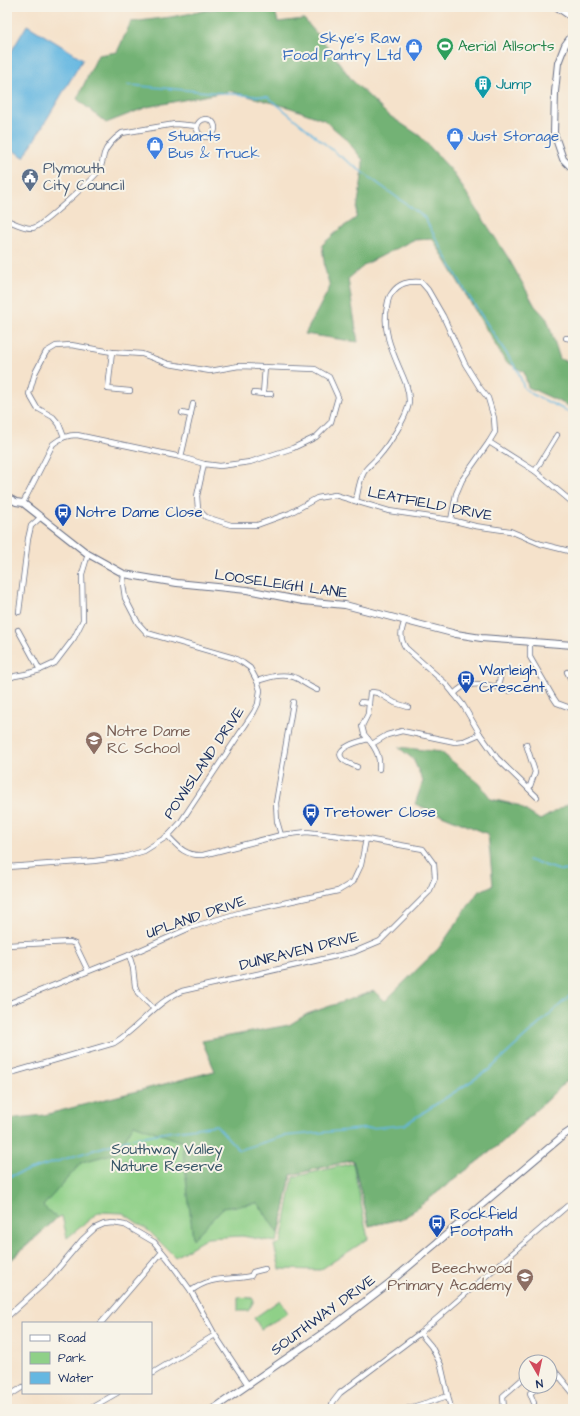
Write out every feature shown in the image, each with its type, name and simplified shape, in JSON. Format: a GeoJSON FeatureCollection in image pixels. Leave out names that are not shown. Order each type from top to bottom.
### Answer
{"type":"FeatureCollection","features":[{"type":"Feature","properties":{"kind":"street"},"geometry":{"type":"LineString","coordinates":[[557,7],[573,18]]}},
{"type":"Feature","properties":{"kind":"street"},"geometry":{"type":"LineString","coordinates":[[573,34],[565,45],[558,64],[555,92],[554,133],[563,159],[573,169]]}},
{"type":"Feature","properties":{"kind":"street"},"geometry":{"type":"LineString","coordinates":[[207,119],[213,121],[216,128],[212,136],[204,137],[199,134],[197,126],[200,120],[207,119]]}},
{"type":"Feature","properties":{"kind":"street"},"geometry":{"type":"LineString","coordinates":[[7,220],[28,228],[38,226],[99,170],[108,147],[117,137],[122,134],[175,124],[197,126]]}},
{"type":"Feature","properties":{"kind":"street"},"geometry":{"type":"LineString","coordinates":[[356,501],[360,482],[365,471],[379,456],[393,437],[406,412],[409,402],[406,385],[391,348],[385,325],[389,296],[403,283],[412,281],[421,282],[428,290],[443,316],[465,364],[488,398],[494,418],[495,432],[462,480],[456,494],[451,520]]}},
{"type":"Feature","properties":{"kind":"street"},"geometry":{"type":"LineString","coordinates":[[566,338],[573,339]]}},
{"type":"Feature","properties":{"kind":"street"},"geometry":{"type":"LineString","coordinates":[[23,503],[53,444],[64,437],[76,435],[180,457],[204,464],[220,466],[250,462],[293,448],[316,437],[331,422],[338,397],[329,377],[315,369],[239,366],[210,371],[169,364],[142,354],[112,352],[71,344],[56,346],[46,352],[35,373],[29,394],[36,408],[53,417],[59,424],[64,437]]}},
{"type":"Feature","properties":{"kind":"street"},"geometry":{"type":"LineString","coordinates":[[112,352],[108,389],[130,391]]}},
{"type":"Feature","properties":{"kind":"street"},"geometry":{"type":"LineString","coordinates":[[263,394],[264,367]]}},
{"type":"Feature","properties":{"kind":"street"},"geometry":{"type":"LineString","coordinates":[[254,393],[271,394]]}},
{"type":"Feature","properties":{"kind":"street"},"geometry":{"type":"LineString","coordinates":[[180,457],[193,404]]}},
{"type":"Feature","properties":{"kind":"street"},"geometry":{"type":"LineString","coordinates":[[182,413],[191,415]]}},
{"type":"Feature","properties":{"kind":"street"},"geometry":{"type":"LineString","coordinates":[[535,472],[556,435]]}},
{"type":"Feature","properties":{"kind":"street"},"geometry":{"type":"LineString","coordinates":[[489,442],[535,472],[573,503]]}},
{"type":"Feature","properties":{"kind":"street","name":"LEATFIELD DRIVE"},"geometry":{"type":"LineString","coordinates":[[204,464],[197,496],[198,509],[206,517],[231,525],[257,525],[290,513],[317,498],[335,495],[389,511],[451,520],[475,526],[510,531],[541,544],[573,552]]}},
{"type":"Feature","properties":{"kind":"street","name":"LOOSELEIGH LANE"},"geometry":{"type":"LineString","coordinates":[[7,497],[16,502],[23,503],[88,554],[124,574],[177,583],[247,590],[303,601],[345,605],[456,634],[481,638],[573,645]]}},
{"type":"Feature","properties":{"kind":"street"},"geometry":{"type":"LineString","coordinates":[[19,612],[31,526],[41,517]]}},
{"type":"Feature","properties":{"kind":"street"},"geometry":{"type":"LineString","coordinates":[[7,679],[40,670],[55,663],[74,638],[84,620],[82,574],[88,554]]}},
{"type":"Feature","properties":{"kind":"street"},"geometry":{"type":"LineString","coordinates":[[124,574],[123,584],[125,598],[138,623],[147,633],[234,658],[250,668],[257,681],[272,676],[284,675],[296,678],[317,690]]}},
{"type":"Feature","properties":{"kind":"street"},"geometry":{"type":"LineString","coordinates":[[405,620],[401,632],[402,643],[454,694],[464,706],[480,734],[497,758],[537,797]]}},
{"type":"Feature","properties":{"kind":"street"},"geometry":{"type":"LineString","coordinates":[[18,630],[40,670]]}},
{"type":"Feature","properties":{"kind":"street"},"geometry":{"type":"LineString","coordinates":[[530,642],[530,657],[553,697],[557,703],[573,710]]}},
{"type":"Feature","properties":{"kind":"street"},"geometry":{"type":"LineString","coordinates":[[567,672],[573,683]]}},
{"type":"Feature","properties":{"kind":"street"},"geometry":{"type":"LineString","coordinates":[[498,686],[501,674]]}},
{"type":"Feature","properties":{"kind":"street","name":"POWISLAND DRIVE"},"geometry":{"type":"LineString","coordinates":[[7,867],[94,861],[124,857],[144,851],[168,836],[180,824],[254,712],[260,690],[257,681]]}},
{"type":"Feature","properties":{"kind":"street"},"geometry":{"type":"LineString","coordinates":[[454,694],[462,687],[468,685],[498,686],[509,691]]}},
{"type":"Feature","properties":{"kind":"street"},"geometry":{"type":"LineString","coordinates":[[379,769],[380,758],[378,752],[364,734],[362,726],[368,714],[370,693],[374,691],[391,701],[408,707]]}},
{"type":"Feature","properties":{"kind":"street"},"geometry":{"type":"LineString","coordinates":[[281,835],[277,821],[276,803],[293,702]]}},
{"type":"Feature","properties":{"kind":"street"},"geometry":{"type":"LineString","coordinates":[[361,702],[369,703]]}},
{"type":"Feature","properties":{"kind":"street"},"geometry":{"type":"LineString","coordinates":[[372,744],[387,735],[402,731],[455,742],[464,741],[480,734]]}},
{"type":"Feature","properties":{"kind":"street"},"geometry":{"type":"LineString","coordinates":[[357,767],[342,759],[340,754],[342,750],[350,745],[368,739]]}},
{"type":"Feature","properties":{"kind":"street"},"geometry":{"type":"LineString","coordinates":[[526,744],[535,772],[528,789]]}},
{"type":"Feature","properties":{"kind":"street","name":"DUNRAVEN DRIVE"},"geometry":{"type":"LineString","coordinates":[[7,1074],[114,1042],[125,1036],[164,1000],[182,991],[354,952],[380,941],[429,892],[435,878],[434,864],[423,849],[366,838],[307,832],[281,835],[203,855],[194,855],[185,852],[168,836]]}},
{"type":"Feature","properties":{"kind":"street","name":"UPLAND DRIVE"},"geometry":{"type":"LineString","coordinates":[[7,1004],[129,955],[185,930],[242,912],[338,891],[353,882],[361,865],[366,838]]}},
{"type":"Feature","properties":{"kind":"street"},"geometry":{"type":"LineString","coordinates":[[7,945],[70,942],[75,944],[88,971]]}},
{"type":"Feature","properties":{"kind":"street"},"geometry":{"type":"LineString","coordinates":[[129,955],[133,968],[135,986],[138,993],[154,1009]]}},
{"type":"Feature","properties":{"kind":"street","name":"SOUTHWAY DRIVE"},"geometry":{"type":"LineString","coordinates":[[213,1409],[333,1326],[388,1284],[564,1135],[573,1130]]}},
{"type":"Feature","properties":{"kind":"street"},"geometry":{"type":"LineString","coordinates":[[331,1409],[333,1402],[340,1393],[420,1333],[573,1201]]}},
{"type":"Feature","properties":{"kind":"street"},"geometry":{"type":"LineString","coordinates":[[7,1317],[50,1278],[82,1240],[95,1228],[104,1224],[113,1223],[124,1225],[154,1242],[168,1258],[191,1291],[215,1335],[248,1385]]}},
{"type":"Feature","properties":{"kind":"street"},"geometry":{"type":"LineString","coordinates":[[102,1322],[162,1252]]}},
{"type":"Feature","properties":{"kind":"street"},"geometry":{"type":"LineString","coordinates":[[191,1291],[205,1282],[220,1279],[238,1279],[251,1276],[253,1272],[265,1269]]}},
{"type":"Feature","properties":{"kind":"street"},"geometry":{"type":"LineString","coordinates":[[420,1333],[437,1355],[441,1365],[451,1409]]}},
{"type":"Feature","properties":{"kind":"street"},"geometry":{"type":"LineString","coordinates":[[152,1373],[215,1335]]}},
{"type":"Feature","properties":{"kind":"street"},"geometry":{"type":"LineString","coordinates":[[558,1375],[573,1393]]}},
{"type":"Feature","properties":{"kind":"street"},"geometry":{"type":"LineString","coordinates":[[504,1409],[503,1396],[518,1383]]}},
{"type":"Feature","properties":{"kind":"street"},"geometry":{"type":"LineString","coordinates":[[7,1397],[22,1388]]}},
{"type":"Feature","properties":{"kind":"street"},"geometry":{"type":"LineString","coordinates":[[89,1409],[115,1394]]}},
{"type":"Feature","properties":{"kind":"street"},"geometry":{"type":"LineString","coordinates":[[530,1394],[534,1403]]}},
{"type":"Feature","properties":{"kind":"street"},"geometry":{"type":"LineString","coordinates":[[406,1409],[448,1396]]}},
{"type":"Feature","properties":{"kind":"green space"},"geometry":{"type":"Polygon","coordinates":[[[225,7],[274,7],[278,22],[304,19],[323,41],[352,80],[387,114],[420,136],[452,171],[509,259],[535,306],[547,319],[560,359],[573,363],[573,408],[528,387],[524,372],[505,361],[433,239],[413,240],[366,264],[348,279],[358,342],[305,334],[330,287],[325,269],[322,245],[340,229],[356,218],[362,174],[363,160],[345,138],[324,120],[291,108],[230,91],[147,107],[106,123],[77,99],[98,55],[117,52],[131,22],[171,17],[225,7]]]}},
{"type":"Feature","properties":{"kind":"green space"},"geometry":{"type":"Polygon","coordinates":[[[398,747],[441,752],[480,784],[491,799],[517,805],[540,820],[573,801],[573,1075],[500,1144],[404,1218],[369,1226],[353,1160],[291,1175],[279,1235],[258,1203],[223,1208],[193,1239],[182,1142],[134,1124],[116,1153],[82,1162],[43,1206],[57,1218],[7,1263],[7,1120],[44,1115],[215,1071],[202,1041],[289,1025],[307,1014],[374,991],[385,1001],[439,948],[478,892],[493,885],[488,834],[415,804],[423,781],[413,759],[398,747]]]}},
{"type":"Feature","properties":{"kind":"green space","name":"Southway Valley Nature Reserve"},"geometry":{"type":"Polygon","coordinates":[[[215,1071],[573,1075],[500,1144],[404,1218],[369,1226],[353,1160],[291,1175],[279,1235],[276,1242],[242,1236],[207,1238],[175,1257],[149,1231],[123,1213],[99,1212],[67,1238],[62,1216],[57,1218],[9,1262],[7,1126],[215,1071]]]}},
{"type":"Feature","properties":{"kind":"green space"},"geometry":{"type":"Polygon","coordinates":[[[353,1163],[368,1239],[320,1270],[280,1269],[274,1245],[281,1243],[293,1177],[353,1163]]]}},
{"type":"Feature","properties":{"kind":"green space"},"geometry":{"type":"Polygon","coordinates":[[[238,1297],[252,1298],[254,1301],[248,1311],[238,1311],[238,1297]]]}},
{"type":"Feature","properties":{"kind":"green space"},"geometry":{"type":"Polygon","coordinates":[[[280,1300],[288,1313],[261,1329],[254,1318],[280,1300]]]}},
{"type":"Feature","properties":{"kind":"water"},"geometry":{"type":"Polygon","coordinates":[[[27,25],[83,59],[24,157],[7,147],[7,59],[27,25]]]}},
{"type":"Feature","properties":{"kind":"waterway"},"geometry":{"type":"LineString","coordinates":[[128,85],[268,97],[336,153],[424,217],[466,292],[518,371],[524,388],[532,394],[573,414]]}},
{"type":"Feature","properties":{"kind":"waterway"},"geometry":{"type":"LineString","coordinates":[[528,860],[559,870],[573,871]]}},
{"type":"Feature","properties":{"kind":"waterway"},"geometry":{"type":"LineString","coordinates":[[176,1131],[216,1125],[239,1150],[284,1136],[404,1125],[490,1069],[573,993]]}},
{"type":"Feature","properties":{"kind":"waterway"},"geometry":{"type":"LineString","coordinates":[[133,1138],[174,1131]]}},
{"type":"Feature","properties":{"kind":"waterway"},"geometry":{"type":"LineString","coordinates":[[7,1177],[129,1139]]}},
{"type":"Feature","properties":{"kind":"place","name":"Aerial Allsorts"},"geometry":{"type":"Point","coordinates":[445,61]}},
{"type":"Feature","properties":{"kind":"place","name":"Skye's Raw Food Pantry Ltd"},"geometry":{"type":"Point","coordinates":[414,62]}},
{"type":"Feature","properties":{"kind":"place","name":"Jump"},"geometry":{"type":"Point","coordinates":[483,99]}},
{"type":"Feature","properties":{"kind":"place","name":"Just Storage"},"geometry":{"type":"Point","coordinates":[455,151]}},
{"type":"Feature","properties":{"kind":"place","name":"Stuarts Bus & Truck"},"geometry":{"type":"Point","coordinates":[155,160]}},
{"type":"Feature","properties":{"kind":"place","name":"Plymouth City Council"},"geometry":{"type":"Point","coordinates":[30,192]}},
{"type":"Feature","properties":{"kind":"place","name":"Notre Dame Close"},"geometry":{"type":"Point","coordinates":[63,527]}},
{"type":"Feature","properties":{"kind":"place","name":"Warleigh Crescent"},"geometry":{"type":"Point","coordinates":[466,694]}},
{"type":"Feature","properties":{"kind":"place","name":"Notre Dame RC School"},"geometry":{"type":"Point","coordinates":[94,755]}},
{"type":"Feature","properties":{"kind":"place","name":"Tretower Close"},"geometry":{"type":"Point","coordinates":[311,827]}},
{"type":"Feature","properties":{"kind":"place","name":"Rockfield Footpath"},"geometry":{"type":"Point","coordinates":[437,1238]}},
{"type":"Feature","properties":{"kind":"place","name":"Beechwood Primary Academy"},"geometry":{"type":"Point","coordinates":[525,1292]}}]}
